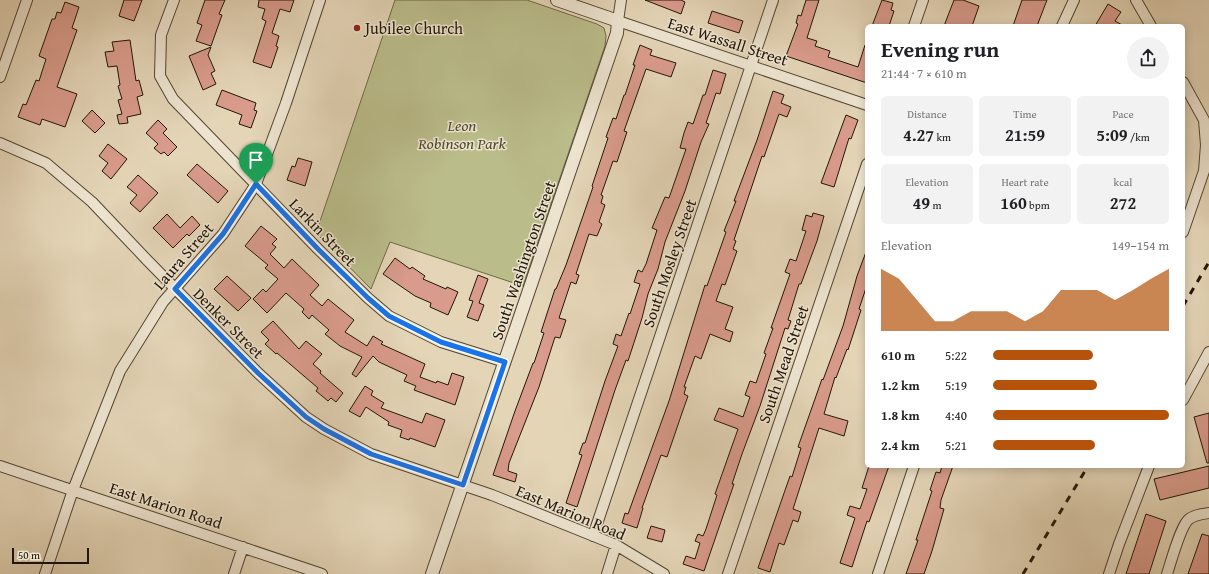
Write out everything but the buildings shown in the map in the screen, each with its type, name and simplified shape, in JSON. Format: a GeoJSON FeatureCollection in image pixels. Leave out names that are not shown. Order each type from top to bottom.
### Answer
{"type":"FeatureCollection","features":[{"type":"Feature","properties":{"kind":"street"},"geometry":{"type":"LineString","coordinates":[[0,77],[27,0]]}},
{"type":"Feature","properties":{"kind":"street","name":"Larkin Street"},"geometry":{"type":"LineString","coordinates":[[174,0],[162,35],[160,76],[173,99],[318,249],[368,298],[389,316],[441,342],[505,362]]}},
{"type":"Feature","properties":{"kind":"street","name":"Laura Street"},"geometry":{"type":"LineString","coordinates":[[45,574],[73,490],[120,371],[163,302],[223,234],[256,184],[286,103],[320,0]]}},
{"type":"Feature","properties":{"kind":"street","name":"East Wassall Street"},"geometry":{"type":"LineString","coordinates":[[557,0],[865,104]]}},
{"type":"Feature","properties":{"kind":"street","name":"South Washington Street"},"geometry":{"type":"LineString","coordinates":[[432,574],[617,33],[621,0]]}},
{"type":"Feature","properties":{"kind":"street","name":"South Mosley Street"},"geometry":{"type":"LineString","coordinates":[[593,536],[773,0]]}},
{"type":"Feature","properties":{"kind":"street"},"geometry":{"type":"LineString","coordinates":[[915,24],[923,0]]}},
{"type":"Feature","properties":{"kind":"street"},"geometry":{"type":"LineString","coordinates":[[1063,24],[1074,0]]}},
{"type":"Feature","properties":{"kind":"street"},"geometry":{"type":"LineString","coordinates":[[1136,0],[1150,24]]}},
{"type":"Feature","properties":{"kind":"street"},"geometry":{"type":"LineString","coordinates":[[1185,86],[1204,120],[1206,145],[1204,171],[1186,213]]}},
{"type":"Feature","properties":{"kind":"street","name":"Denker Street"},"geometry":{"type":"LineString","coordinates":[[0,143],[46,163],[92,202],[258,373],[306,417],[324,429],[371,454],[463,485]]}},
{"type":"Feature","properties":{"kind":"street","name":"South Mead Street"},"geometry":{"type":"LineString","coordinates":[[728,574],[865,170]]}},
{"type":"Feature","properties":{"kind":"street"},"geometry":{"type":"LineString","coordinates":[[1185,396],[1209,352]]}},
{"type":"Feature","properties":{"kind":"street","name":"East Marion Road"},"geometry":{"type":"LineString","coordinates":[[0,466],[322,574]]}},
{"type":"Feature","properties":{"kind":"street"},"geometry":{"type":"LineString","coordinates":[[878,574],[913,468]]}},
{"type":"Feature","properties":{"kind":"street"},"geometry":{"type":"LineString","coordinates":[[1109,574],[1148,468]]}},
{"type":"Feature","properties":{"kind":"street","name":"East Marion Road"},"geometry":{"type":"LineString","coordinates":[[463,485],[492,495],[616,545],[664,574]]}},
{"type":"Feature","properties":{"kind":"street"},"geometry":{"type":"LineString","coordinates":[[1167,574],[1182,532],[1188,520],[1199,514],[1209,513]]}},
{"type":"Feature","properties":{"kind":"street"},"geometry":{"type":"LineString","coordinates":[[607,574],[616,545]]}},
{"type":"Feature","properties":{"kind":"street"},"geometry":{"type":"LineString","coordinates":[[234,574],[243,547]]}},
{"type":"Feature","properties":{"kind":"green space","name":"Leon Robinson Park"},"geometry":{"type":"Polygon","coordinates":[[[395,0],[527,0],[597,24],[604,28],[606,36],[605,46],[523,286],[390,242],[371,289],[316,233],[395,0]]]}},
{"type":"Feature","properties":{"kind":"railway"},"geometry":{"type":"LineString","coordinates":[[1185,303],[1209,262]]}},
{"type":"Feature","properties":{"kind":"railway"},"geometry":{"type":"LineString","coordinates":[[1023,574],[1087,468]]}},
{"type":"Feature","properties":{"kind":"place","name":"Jubilee Church"},"geometry":{"type":"Point","coordinates":[357,28]}},
{"type":"Feature","properties":{"kind":"route"},"geometry":{"type":"LineString","coordinates":[[256,184],[318,249],[368,298],[389,316],[404,325],[441,342],[505,362],[463,485],[371,454],[338,437],[306,417],[258,373],[175,289],[223,234],[256,184]]}}]}
